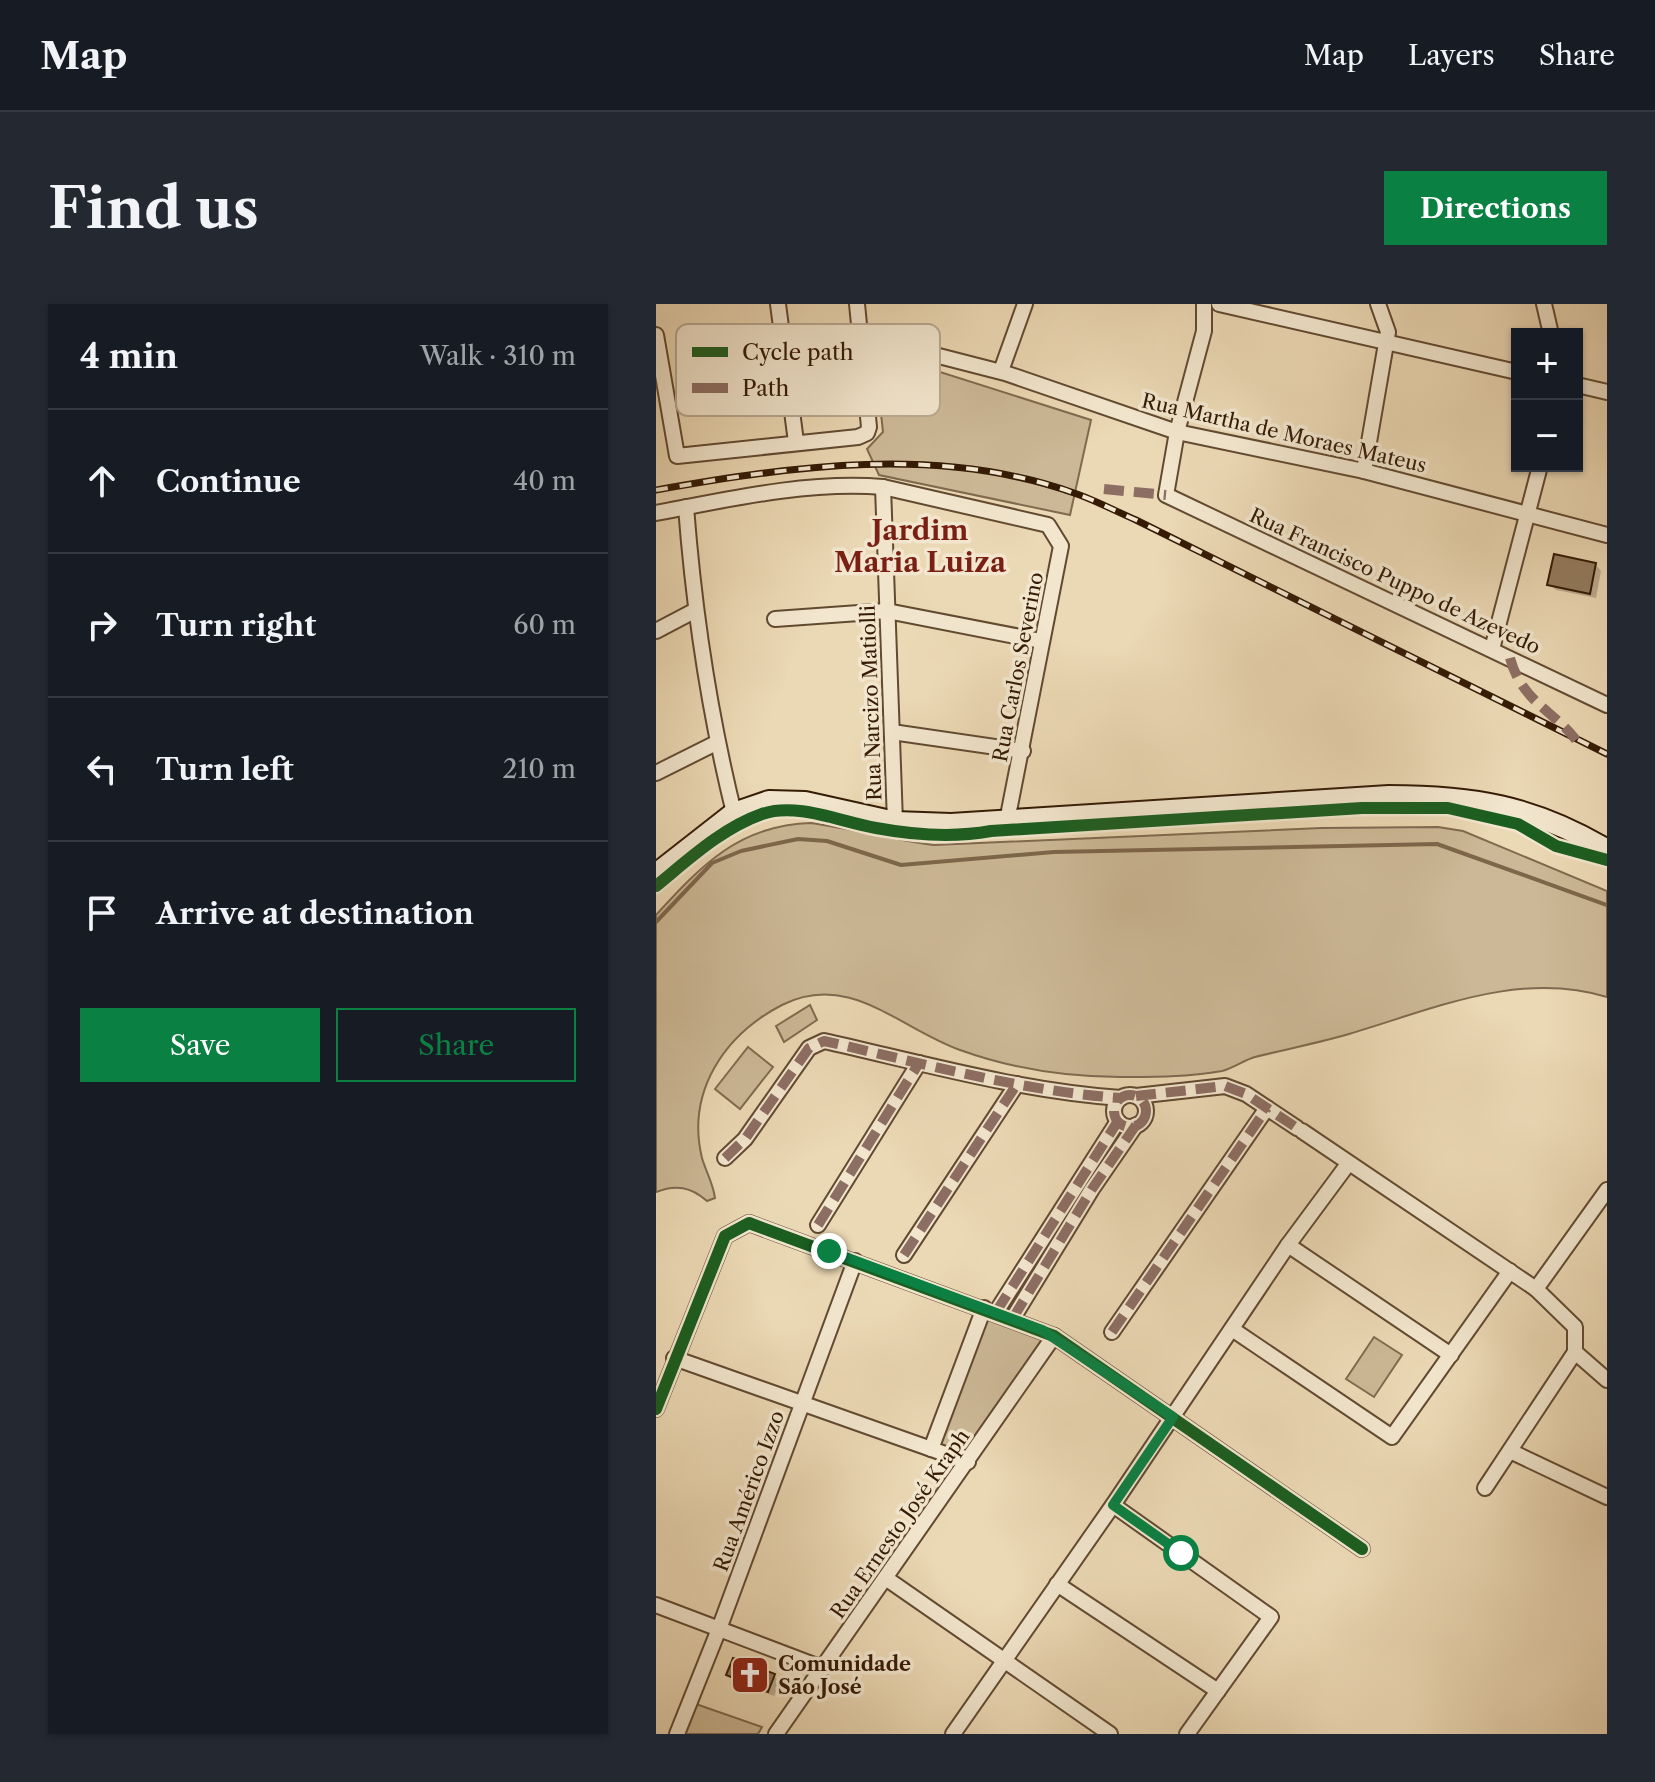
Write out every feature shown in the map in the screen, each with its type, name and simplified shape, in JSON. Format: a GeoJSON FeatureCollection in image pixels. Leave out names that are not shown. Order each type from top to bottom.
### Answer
{"type":"FeatureCollection","features":[{"type":"Feature","properties":{"kind":"main road"},"geometry":{"type":"LineString","coordinates":[[656,874],[734,813],[769,801],[789,799],[895,822],[1007,821],[1389,796],[1442,796],[1495,802],[1568,830],[1607,850]]}},
{"type":"Feature","properties":{"kind":"street"},"geometry":{"type":"LineString","coordinates":[[778,304],[781,324]]}},
{"type":"Feature","properties":{"kind":"street"},"geometry":{"type":"LineString","coordinates":[[857,304],[860,324]]}},
{"type":"Feature","properties":{"kind":"street"},"geometry":{"type":"LineString","coordinates":[[1001,371],[1025,304]]}},
{"type":"Feature","properties":{"kind":"street"},"geometry":{"type":"LineString","coordinates":[[1177,432],[1204,331],[1204,304]]}},
{"type":"Feature","properties":{"kind":"street"},"geometry":{"type":"LineString","coordinates":[[1219,304],[1511,371]]}},
{"type":"Feature","properties":{"kind":"street"},"geometry":{"type":"LineString","coordinates":[[1364,471],[1388,332],[1378,304]]}},
{"type":"Feature","properties":{"kind":"street"},"geometry":{"type":"LineString","coordinates":[[1544,304],[1550,328]]}},
{"type":"Feature","properties":{"kind":"street"},"geometry":{"type":"LineString","coordinates":[[656,335],[677,456],[858,437],[867,433],[868,416]]}},
{"type":"Feature","properties":{"kind":"street","name":"Rua Martha de Moraes Mateus"},"geometry":{"type":"LineString","coordinates":[[940,356],[1001,371],[1177,432],[1364,471],[1607,535]]}},
{"type":"Feature","properties":{"kind":"street"},"geometry":{"type":"LineString","coordinates":[[1583,386],[1607,392]]}},
{"type":"Feature","properties":{"kind":"street"},"geometry":{"type":"LineString","coordinates":[[793,416],[796,442]]}},
{"type":"Feature","properties":{"kind":"street","name":"Rua Francisco Puppo de Azevedo"},"geometry":{"type":"LineString","coordinates":[[1177,432],[1166,495],[1607,705]]}},
{"type":"Feature","properties":{"kind":"street"},"geometry":{"type":"LineString","coordinates":[[1492,649],[1538,472]]}},
{"type":"Feature","properties":{"kind":"street"},"geometry":{"type":"LineString","coordinates":[[656,513],[739,497],[861,485],[883,487]]}},
{"type":"Feature","properties":{"kind":"street","name":"Rua Carlos Severino"},"geometry":{"type":"LineString","coordinates":[[883,487],[1048,525],[1061,546],[1007,821]]}},
{"type":"Feature","properties":{"kind":"street","name":"Rua Narcizo Matiolli"},"geometry":{"type":"LineString","coordinates":[[883,487],[895,822]]}},
{"type":"Feature","properties":{"kind":"street"},"geometry":{"type":"LineString","coordinates":[[686,507],[694,611],[716,743],[734,813]]}},
{"type":"Feature","properties":{"kind":"street"},"geometry":{"type":"LineString","coordinates":[[656,631],[694,611]]}},
{"type":"Feature","properties":{"kind":"street"},"geometry":{"type":"LineString","coordinates":[[775,619],[887,611],[1041,641]]}},
{"type":"Feature","properties":{"kind":"street"},"geometry":{"type":"LineString","coordinates":[[892,732],[1023,751]]}},
{"type":"Feature","properties":{"kind":"street"},"geometry":{"type":"LineString","coordinates":[[656,773],[716,743]]}},
{"type":"Feature","properties":{"kind":"street"},"geometry":{"type":"LineString","coordinates":[[725,1158],[745,1139],[816,1043],[824,1041],[1127,1107],[1175,1093],[1225,1086],[1246,1094],[1536,1289],[1575,1327],[1575,1352],[1485,1488]]}},
{"type":"Feature","properties":{"kind":"street"},"geometry":{"type":"LineString","coordinates":[[818,1225],[919,1063]]}},
{"type":"Feature","properties":{"kind":"street"},"geometry":{"type":"LineString","coordinates":[[904,1255],[1017,1084]]}},
{"type":"Feature","properties":{"kind":"street"},"geometry":{"type":"LineString","coordinates":[[1013,1318],[1092,1189],[1136,1125],[1126,1126],[1127,1107]]}},
{"type":"Feature","properties":{"kind":"street"},"geometry":{"type":"LineString","coordinates":[[931,1449],[990,1310],[1127,1107]]}},
{"type":"Feature","properties":{"kind":"street"},"geometry":{"type":"LineString","coordinates":[[1112,1332],[1267,1108]]}},
{"type":"Feature","properties":{"kind":"street"},"geometry":{"type":"LineString","coordinates":[[953,1734],[1113,1505],[1288,1245],[1348,1164]]}},
{"type":"Feature","properties":{"kind":"street"},"geometry":{"type":"LineString","coordinates":[[1536,1289],[1604,1200]]}},
{"type":"Feature","properties":{"kind":"street"},"geometry":{"type":"LineString","coordinates":[[656,1409],[725,1236],[749,1223],[1013,1318],[1054,1336],[1362,1549]]}},
{"type":"Feature","properties":{"kind":"street"},"geometry":{"type":"LineString","coordinates":[[1288,1245],[1451,1355]]}},
{"type":"Feature","properties":{"kind":"street","name":"Rua Américo Izzo"},"geometry":{"type":"LineString","coordinates":[[677,1734],[855,1261]]}},
{"type":"Feature","properties":{"kind":"street"},"geometry":{"type":"LineString","coordinates":[[1232,1329],[1392,1437],[1510,1271]]}},
{"type":"Feature","properties":{"kind":"street","name":"Rua Ernesto José Kraph"},"geometry":{"type":"LineString","coordinates":[[776,1734],[1054,1336]]}},
{"type":"Feature","properties":{"kind":"street"},"geometry":{"type":"LineString","coordinates":[[1575,1352],[1607,1380]]}},
{"type":"Feature","properties":{"kind":"street"},"geometry":{"type":"LineString","coordinates":[[674,1358],[968,1462]]}},
{"type":"Feature","properties":{"kind":"street"},"geometry":{"type":"LineString","coordinates":[[1510,1451],[1607,1497]]}},
{"type":"Feature","properties":{"kind":"street"},"geometry":{"type":"LineString","coordinates":[[1113,1505],[1271,1617],[1187,1734]]}},
{"type":"Feature","properties":{"kind":"street"},"geometry":{"type":"LineString","coordinates":[[887,1579],[1002,1663],[1110,1734]]}},
{"type":"Feature","properties":{"kind":"street"},"geometry":{"type":"LineString","coordinates":[[1057,1584],[1218,1691]]}},
{"type":"Feature","properties":{"kind":"street"},"geometry":{"type":"LineString","coordinates":[[656,1605],[822,1668]]}},
{"type":"Feature","properties":{"kind":"shaded area"},"geometry":{"type":"Polygon","coordinates":[[[940,372],[1091,420],[1070,515],[879,475],[867,449],[883,432],[881,416],[940,416],[940,372]]]}},
{"type":"Feature","properties":{"kind":"shaded area"},"geometry":{"type":"Polygon","coordinates":[[[811,823],[934,845],[1321,828],[1438,827],[1463,831],[1607,891],[1607,997],[1574,990],[1509,990],[1445,1004],[1337,1037],[1255,1057],[1222,1071],[1184,1076],[1120,1077],[1059,1073],[999,1062],[960,1050],[852,998],[806,996],[761,1017],[727,1049],[714,1068],[705,1088],[698,1134],[715,1198],[707,1201],[683,1188],[656,1192],[656,915],[706,864],[742,840],[786,825],[811,823]]]}},
{"type":"Feature","properties":{"kind":"shaded area"},"geometry":{"type":"Polygon","coordinates":[[[810,1005],[817,1020],[784,1042],[776,1026],[810,1005]]]}},
{"type":"Feature","properties":{"kind":"shaded area"},"geometry":{"type":"Polygon","coordinates":[[[748,1047],[773,1067],[740,1109],[715,1089],[748,1047]]]}},
{"type":"Feature","properties":{"kind":"shaded area"},"geometry":{"type":"Polygon","coordinates":[[[984,1308],[1054,1336],[968,1462],[931,1449],[984,1308]]]}},
{"type":"Feature","properties":{"kind":"shaded area"},"geometry":{"type":"Polygon","coordinates":[[[1374,1337],[1402,1355],[1374,1397],[1346,1379],[1374,1337]]]}},
{"type":"Feature","properties":{"kind":"shaded area"},"geometry":{"type":"Polygon","coordinates":[[[693,1703],[762,1727],[758,1734],[681,1734],[693,1703]]]}},
{"type":"Feature","properties":{"kind":"building"},"geometry":{"type":"Polygon","coordinates":[[[1554,554],[1596,563],[1590,594],[1547,585],[1554,554]]]}},
{"type":"Feature","properties":{"kind":"building","name":"Comunidade São José"},"geometry":{"type":"Polygon","coordinates":[[[733,1658],[775,1674],[768,1692],[726,1675],[733,1658]]]}},
{"type":"Feature","properties":{"kind":"waterway"},"geometry":{"type":"LineString","coordinates":[[656,922],[712,863],[741,851],[798,839],[827,841],[901,865],[1054,852],[1437,844],[1607,905]]}},
{"type":"Feature","properties":{"kind":"railway"},"geometry":{"type":"LineString","coordinates":[[656,490],[760,474],[866,464],[971,469],[1023,478],[1082,496],[1136,520],[1607,754]]}},
{"type":"Feature","properties":{"kind":"marked path"},"geometry":{"type":"LineString","coordinates":[[1104,489],[1166,495]]}},
{"type":"Feature","properties":{"kind":"marked path"},"geometry":{"type":"LineString","coordinates":[[1510,658],[1515,673],[1530,695],[1576,740]]}},
{"type":"Feature","properties":{"kind":"marked path"},"geometry":{"type":"LineString","coordinates":[[725,1158],[745,1139],[809,1048],[824,1041],[1008,1083],[1121,1098]]}},
{"type":"Feature","properties":{"kind":"marked path"},"geometry":{"type":"LineString","coordinates":[[818,1225],[919,1063]]}},
{"type":"Feature","properties":{"kind":"marked path"},"geometry":{"type":"LineString","coordinates":[[904,1255],[1017,1084]]}},
{"type":"Feature","properties":{"kind":"marked path"},"geometry":{"type":"LineString","coordinates":[[1136,1096],[1225,1086],[1246,1094],[1297,1128]]}},
{"type":"Feature","properties":{"kind":"marked path"},"geometry":{"type":"LineString","coordinates":[[1130,1095],[1141,1100],[1146,1111],[1141,1122],[1130,1127],[1119,1122],[1114,1111],[1119,1100],[1130,1095]]}},
{"type":"Feature","properties":{"kind":"marked path"},"geometry":{"type":"LineString","coordinates":[[1112,1332],[1267,1108]]}},
{"type":"Feature","properties":{"kind":"marked path"},"geometry":{"type":"LineString","coordinates":[[996,1312],[1118,1121]]}},
{"type":"Feature","properties":{"kind":"marked path"},"geometry":{"type":"LineString","coordinates":[[1013,1318],[1092,1189],[1136,1125]]}},
{"type":"Feature","properties":{"kind":"cycle path"},"geometry":{"type":"LineString","coordinates":[[656,886],[706,846],[747,820],[762,814],[790,810],[890,830],[948,835],[1362,808],[1448,808],[1518,824],[1556,846],[1607,860]]}},
{"type":"Feature","properties":{"kind":"cycle path"},"geometry":{"type":"LineString","coordinates":[[656,1409],[725,1236],[749,1223],[1054,1336],[1362,1549]]}},
{"type":"Feature","properties":{"kind":"place","name":"Comunidade São José"},"geometry":{"type":"Point","coordinates":[750,1675]}},
{"type":"Feature","properties":{"kind":"district","name":"Jardim Maria Luiza"},"geometry":{"type":"Point","coordinates":[920,546]}},
{"type":"Feature","properties":{"kind":"route"},"geometry":{"type":"LineString","coordinates":[[829,1251],[1042,1330],[1173,1417],[1113,1505],[1181,1553]]}}]}
